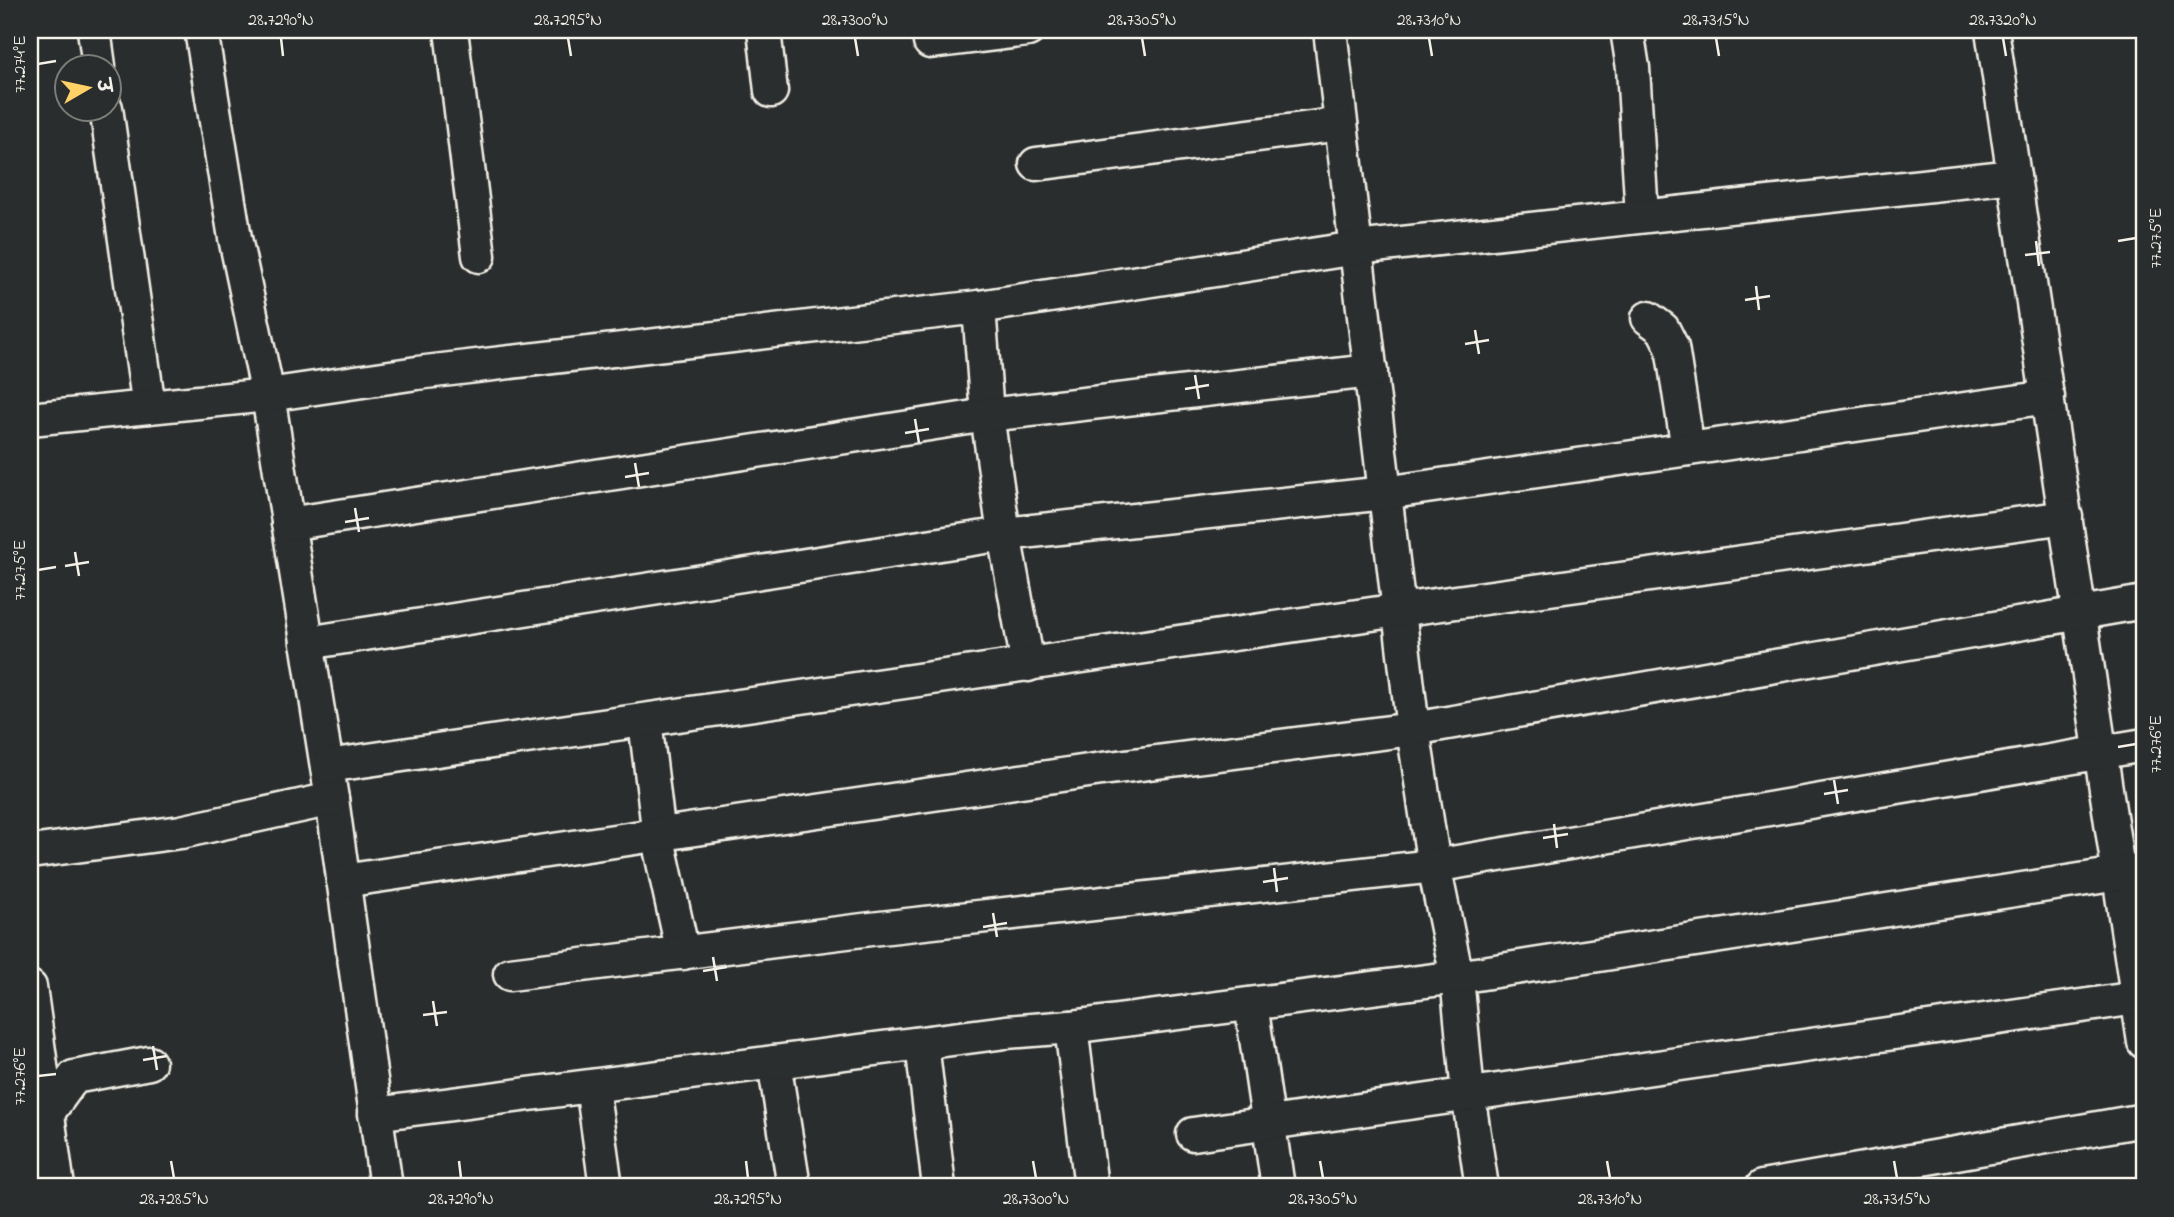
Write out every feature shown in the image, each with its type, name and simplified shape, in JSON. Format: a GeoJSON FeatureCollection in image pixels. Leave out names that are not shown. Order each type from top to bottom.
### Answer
{"type":"FeatureCollection","features":[{"type":"Feature","properties":{"kind":"street"},"geometry":{"type":"LineString","coordinates":[[94,30],[97,52]]}},
{"type":"Feature","properties":{"kind":"street"},"geometry":{"type":"LineString","coordinates":[[201,30],[235,238],[268,395],[332,799],[386,1187]]}},
{"type":"Feature","properties":{"kind":"street"},"geometry":{"type":"LineString","coordinates":[[451,30],[479,256]]}},
{"type":"Feature","properties":{"kind":"street"},"geometry":{"type":"LineString","coordinates":[[764,30],[771,91]]}},
{"type":"Feature","properties":{"kind":"street"},"geometry":{"type":"LineString","coordinates":[[930,42],[1027,30]]}},
{"type":"Feature","properties":{"kind":"street"},"geometry":{"type":"LineString","coordinates":[[1330,30],[1413,729],[1434,866],[1457,977],[1468,1094],[1482,1187]]}},
{"type":"Feature","properties":{"kind":"street"},"geometry":{"type":"LineString","coordinates":[[1626,30],[1633,68],[1642,216]]}},
{"type":"Feature","properties":{"kind":"street"},"geometry":{"type":"LineString","coordinates":[[1992,30],[2101,751],[2132,872],[2144,1042]]}},
{"type":"Feature","properties":{"kind":"street"},"geometry":{"type":"LineString","coordinates":[[108,122],[149,407]]}},
{"type":"Feature","properties":{"kind":"street"},"geometry":{"type":"LineString","coordinates":[[1036,164],[1341,124]]}},
{"type":"Feature","properties":{"kind":"street"},"geometry":{"type":"LineString","coordinates":[[30,419],[268,395],[417,373],[979,307],[1356,248],[2014,176]]}},
{"type":"Feature","properties":{"kind":"street"},"geometry":{"type":"LineString","coordinates":[[979,307],[988,415],[1004,534],[1028,665]]}},
{"type":"Feature","properties":{"kind":"street"},"geometry":{"type":"LineString","coordinates":[[1648,318],[1663,329],[1672,347],[1688,449]]}},
{"type":"Feature","properties":{"kind":"street"},"geometry":{"type":"LineString","coordinates":[[288,524],[988,415],[1371,371]]}},
{"type":"Feature","properties":{"kind":"street"},"geometry":{"type":"LineString","coordinates":[[307,643],[1004,534],[1385,493],[2048,397]]}},
{"type":"Feature","properties":{"kind":"street"},"geometry":{"type":"LineString","coordinates":[[327,766],[1399,610],[2066,517]]}},
{"type":"Feature","properties":{"kind":"street"},"geometry":{"type":"LineString","coordinates":[[343,881],[1102,769],[1413,729],[2144,602]]}},
{"type":"Feature","properties":{"kind":"street"},"geometry":{"type":"LineString","coordinates":[[645,721],[658,834],[683,953]]}},
{"type":"Feature","properties":{"kind":"street"},"geometry":{"type":"LineString","coordinates":[[510,974],[899,926],[1434,866],[2144,745]]}},
{"type":"Feature","properties":{"kind":"street"},"geometry":{"type":"LineString","coordinates":[[30,852],[181,832],[332,799]]}},
{"type":"Feature","properties":{"kind":"street"},"geometry":{"type":"LineString","coordinates":[[375,1114],[1457,977],[2132,872]]}},
{"type":"Feature","properties":{"kind":"street"},"geometry":{"type":"LineString","coordinates":[[30,987],[39,1114],[58,1187]]}},
{"type":"Feature","properties":{"kind":"street"},"geometry":{"type":"LineString","coordinates":[[1193,1134],[2141,997]]}},
{"type":"Feature","properties":{"kind":"street"},"geometry":{"type":"LineString","coordinates":[[1251,1004],[1279,1187]]}},
{"type":"Feature","properties":{"kind":"street"},"geometry":{"type":"LineString","coordinates":[[1071,1027],[1091,1187]]}},
{"type":"Feature","properties":{"kind":"street"},"geometry":{"type":"LineString","coordinates":[[922,1044],[939,1187]]}},
{"type":"Feature","properties":{"kind":"street"},"geometry":{"type":"LineString","coordinates":[[774,1062],[794,1187]]}},
{"type":"Feature","properties":{"kind":"street"},"geometry":{"type":"LineString","coordinates":[[39,1114],[74,1077],[149,1063]]}},
{"type":"Feature","properties":{"kind":"street"},"geometry":{"type":"LineString","coordinates":[[592,1086],[606,1187]]}},
{"type":"Feature","properties":{"kind":"street"},"geometry":{"type":"LineString","coordinates":[[1762,1187],[2144,1120]]}}]}
